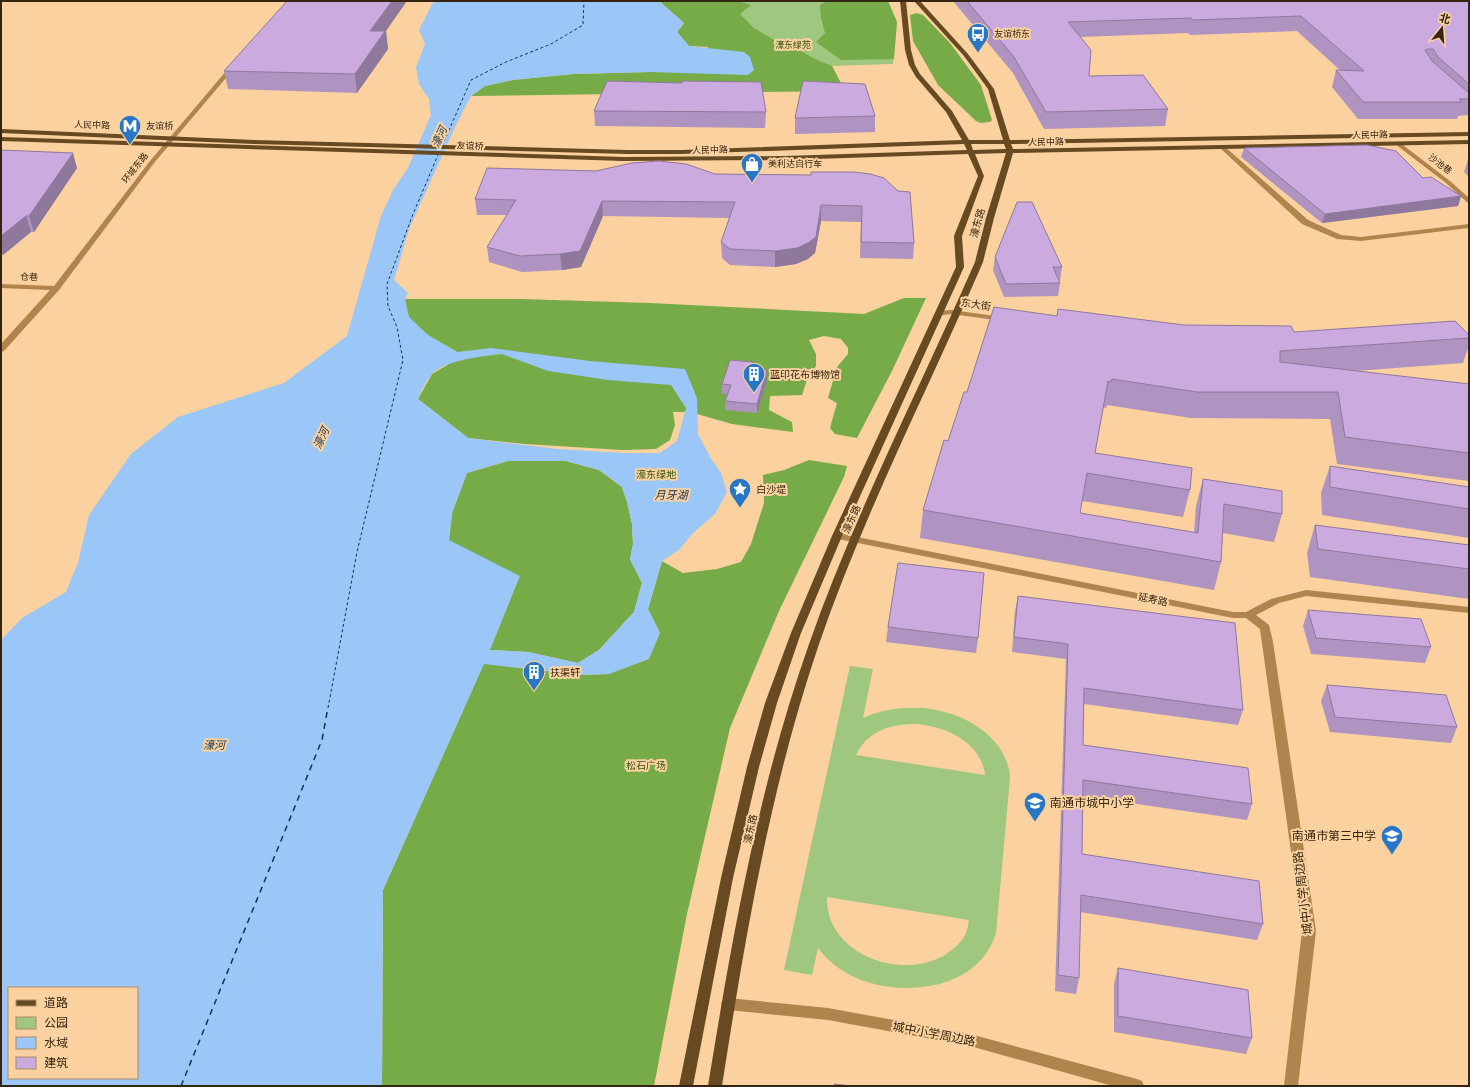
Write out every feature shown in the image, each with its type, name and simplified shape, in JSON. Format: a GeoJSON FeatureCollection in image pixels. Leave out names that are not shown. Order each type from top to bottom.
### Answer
{"type":"FeatureCollection","features":[{"type":"Feature","properties":{"kind":"main road","name":"濠东路"},"geometry":{"type":"LineString","coordinates":[[686,1086],[727,878],[755,760],[771,703],[796,633],[837,536],[960,267],[958,236],[981,176],[970,147],[961,129],[946,107],[916,72],[912,64],[907,38],[903,1]]}},
{"type":"Feature","properties":{"kind":"main road"},"geometry":{"type":"LineString","coordinates":[[917,1],[966,55],[991,89],[1009,147]]}},
{"type":"Feature","properties":{"kind":"main road","name":"人民中路"},"geometry":{"type":"LineString","coordinates":[[1,131],[172,137],[254,142]]}},
{"type":"Feature","properties":{"kind":"main road","name":"人民中路"},"geometry":{"type":"LineString","coordinates":[[623,159],[784,158],[925,152],[970,147],[1469,134]]}},
{"type":"Feature","properties":{"kind":"main road","name":"人民中路"},"geometry":{"type":"LineString","coordinates":[[1,139],[245,148]]}},
{"type":"Feature","properties":{"kind":"main road","name":"友谊桥"},"geometry":{"type":"LineString","coordinates":[[254,142],[628,152]]}},
{"type":"Feature","properties":{"kind":"main road","name":"人民中路"},"geometry":{"type":"LineString","coordinates":[[628,152],[970,147],[1222,147],[1469,142]]}},
{"type":"Feature","properties":{"kind":"main road","name":"濠东路"},"geometry":{"type":"LineString","coordinates":[[715,1086],[728,1004],[763,822],[791,713],[814,646],[855,540],[958,313],[979,262],[1009,147]]}},
{"type":"Feature","properties":{"kind":"main road","name":"友谊桥"},"geometry":{"type":"LineString","coordinates":[[245,148],[623,159]]}},
{"type":"Feature","properties":{"kind":"street","name":"环城东路"},"geometry":{"type":"LineString","coordinates":[[1,349],[56,288],[172,137],[238,60]]}},
{"type":"Feature","properties":{"kind":"street","name":"沙池巷"},"geometry":{"type":"LineString","coordinates":[[1397,143],[1448,182],[1469,202]]}},
{"type":"Feature","properties":{"kind":"street"},"geometry":{"type":"LineString","coordinates":[[1222,147],[1305,222],[1340,237],[1361,239],[1469,226]]}},
{"type":"Feature","properties":{"kind":"street","name":"仓巷"},"geometry":{"type":"LineString","coordinates":[[1,286],[56,288]]}},
{"type":"Feature","properties":{"kind":"street","name":"东大街"},"geometry":{"type":"LineString","coordinates":[[937,317],[941,313],[945,312],[1012,320]]}},
{"type":"Feature","properties":{"kind":"street","name":"延寿路"},"geometry":{"type":"LineString","coordinates":[[837,536],[1233,615],[1248,614],[1275,601],[1306,593],[1469,610]]}},
{"type":"Feature","properties":{"kind":"street","name":"城中小学周边路"},"geometry":{"type":"LineString","coordinates":[[1248,614],[1265,627],[1268,642],[1309,931],[1290,1086]]}},
{"type":"Feature","properties":{"kind":"street","name":"城中小学周边路"},"geometry":{"type":"LineString","coordinates":[[728,1004],[828,1014],[970,1040],[1137,1086]]}},
{"type":"Feature","properties":{"kind":"green space"},"geometry":{"type":"Polygon","coordinates":[[[659,1],[888,1],[897,22],[893,64],[832,66],[845,91],[679,17],[659,1]]]}},
{"type":"Feature","properties":{"kind":"green space","name":"濠东绿苑"},"geometry":{"type":"Polygon","coordinates":[[[659,1],[738,1],[751,5],[740,14],[754,28],[776,41],[795,48],[832,66],[845,91],[471,96],[485,86],[512,80],[573,74],[649,72],[709,47],[689,46],[677,32],[684,23],[659,1]]]}},
{"type":"Feature","properties":{"kind":"green space"},"geometry":{"type":"Polygon","coordinates":[[[827,1],[888,1],[897,22],[894,59],[841,60],[816,42],[825,33],[821,18],[820,5],[827,1]]]}},
{"type":"Feature","properties":{"kind":"green space"},"geometry":{"type":"Polygon","coordinates":[[[917,13],[923,15],[950,43],[981,85],[992,120],[990,122],[981,123],[976,121],[938,85],[913,41],[910,15],[917,13]]]}},
{"type":"Feature","properties":{"kind":"green space"},"geometry":{"type":"Polygon","coordinates":[[[904,298],[926,298],[892,371],[857,438],[835,434],[830,428],[837,403],[828,398],[837,367],[848,354],[848,348],[841,339],[824,336],[809,340],[816,354],[816,366],[807,380],[802,395],[770,396],[769,410],[792,422],[793,432],[732,424],[690,412],[673,412],[675,425],[670,440],[656,449],[622,450],[525,444],[468,438],[418,399],[432,374],[449,364],[457,352],[431,337],[413,323],[408,315],[405,299],[521,299],[650,303],[864,314],[904,298]]]}},
{"type":"Feature","properties":{"kind":"green space","name":"松石广场"},"geometry":{"type":"Polygon","coordinates":[[[809,460],[847,466],[844,477],[779,611],[730,728],[687,914],[654,1086],[382,1086],[383,890],[484,663],[579,675],[609,674],[660,633],[648,609],[662,561],[683,573],[717,569],[741,562],[751,544],[764,503],[763,475],[784,470],[809,460]]]}},
{"type":"Feature","properties":{"kind":"green space"},"geometry":{"type":"Polygon","coordinates":[[[508,461],[566,461],[599,470],[622,487],[632,524],[633,544],[630,559],[642,583],[634,612],[599,650],[578,663],[528,652],[490,650],[449,540],[452,513],[467,473],[508,461]]]}},
{"type":"Feature","properties":{"kind":"green space"},"geometry":{"type":"Polygon","coordinates":[[[850,666],[873,669],[863,718],[880,712],[899,708],[936,710],[954,715],[971,723],[986,733],[999,747],[1005,758],[1010,778],[996,933],[991,945],[978,963],[961,975],[942,983],[921,987],[899,988],[877,985],[857,978],[840,969],[825,957],[818,948],[812,975],[784,970],[850,666]],[[917,724],[898,725],[881,730],[874,734],[861,746],[856,755],[985,775],[982,763],[977,754],[970,745],[961,738],[940,729],[917,724]],[[827,897],[831,920],[842,939],[860,953],[881,962],[904,965],[927,962],[948,953],[964,937],[968,927],[969,920],[827,897]]]}},
{"type":"Feature","properties":{"kind":"water","name":"濠河"},"geometry":{"type":"Polygon","coordinates":[[[436,1],[659,1],[684,23],[677,32],[689,46],[744,52],[750,57],[754,70],[748,75],[649,72],[573,74],[512,80],[485,86],[471,96],[456,125],[409,229],[394,280],[408,293],[405,299],[409,317],[428,335],[457,352],[491,348],[590,361],[685,369],[697,398],[698,434],[710,457],[721,473],[727,492],[715,514],[693,533],[679,550],[662,561],[648,609],[660,633],[649,659],[609,674],[579,675],[484,664],[383,890],[382,1086],[1,1086],[1,640],[22,618],[66,592],[78,563],[89,515],[131,454],[178,417],[284,383],[347,336],[381,216],[393,190],[408,168],[431,115],[429,99],[419,84],[416,67],[425,44],[419,30],[432,4],[436,1]],[[502,354],[454,362],[437,370],[431,375],[418,399],[468,438],[558,449],[623,453],[660,453],[677,441],[686,408],[671,385],[608,380],[548,371],[502,354]],[[508,461],[467,473],[452,513],[449,540],[520,576],[490,650],[528,652],[578,663],[599,650],[634,612],[642,583],[630,559],[633,544],[632,524],[622,487],[599,470],[566,461],[508,461]]]}},
{"type":"Feature","properties":{"kind":"building"},"geometry":{"type":"Polygon","coordinates":[[[287,1],[392,1],[370,31],[385,31],[355,74],[224,71],[287,1]]]}},
{"type":"Feature","properties":{"kind":"building"},"geometry":{"type":"Polygon","coordinates":[[[967,1],[1469,1],[1469,84],[1438,57],[1433,49],[1425,50],[1432,61],[1469,93],[1469,99],[1459,99],[1462,102],[1363,102],[1336,70],[1364,71],[1301,16],[1193,20],[1191,18],[1068,22],[1091,50],[1089,76],[1143,75],[1168,109],[1046,112],[1014,57],[967,1]]]}},
{"type":"Feature","properties":{"kind":"building"},"geometry":{"type":"Polygon","coordinates":[[[607,81],[682,83],[682,81],[761,82],[766,112],[594,111],[607,81]]]}},
{"type":"Feature","properties":{"kind":"building"},"geometry":{"type":"Polygon","coordinates":[[[803,81],[865,84],[875,116],[795,118],[803,81]]]}},
{"type":"Feature","properties":{"kind":"building"},"geometry":{"type":"Polygon","coordinates":[[[1367,145],[1396,151],[1423,178],[1431,177],[1461,196],[1325,214],[1244,148],[1367,145]]]}},
{"type":"Feature","properties":{"kind":"building"},"geometry":{"type":"Polygon","coordinates":[[[1,150],[73,153],[29,216],[26,216],[1,236],[1,150]]]}},
{"type":"Feature","properties":{"kind":"building"},"geometry":{"type":"Polygon","coordinates":[[[659,161],[686,164],[715,174],[811,175],[811,172],[854,172],[884,178],[898,191],[910,192],[914,243],[861,242],[862,206],[821,205],[816,237],[808,243],[797,248],[775,251],[730,249],[721,242],[735,202],[602,201],[580,251],[560,254],[520,256],[487,247],[516,200],[475,199],[487,168],[596,171],[632,163],[659,161]]]}},
{"type":"Feature","properties":{"kind":"building"},"geometry":{"type":"Polygon","coordinates":[[[1017,202],[1032,202],[1062,267],[1053,267],[1060,283],[1006,284],[995,257],[1017,202]]]}},
{"type":"Feature","properties":{"kind":"building"},"geometry":{"type":"Polygon","coordinates":[[[994,307],[1057,316],[1058,309],[1184,325],[1291,326],[1294,332],[1455,321],[1469,335],[1469,338],[1280,351],[1280,362],[1469,384],[1469,453],[1345,437],[1338,392],[1197,392],[1112,379],[1111,382],[1108,381],[1095,453],[1192,468],[1190,490],[1087,473],[1080,513],[1198,533],[1203,479],[1282,491],[1282,514],[1224,504],[1221,562],[923,510],[944,440],[948,441],[964,392],[967,392],[994,307]]]}},
{"type":"Feature","properties":{"kind":"building"},"geometry":{"type":"Polygon","coordinates":[[[730,360],[753,362],[751,368],[767,370],[757,404],[725,401],[731,385],[722,384],[730,360]]]}},
{"type":"Feature","properties":{"kind":"building"},"geometry":{"type":"Polygon","coordinates":[[[1330,466],[1469,487],[1469,509],[1330,487],[1330,466]]]}},
{"type":"Feature","properties":{"kind":"building"},"geometry":{"type":"Polygon","coordinates":[[[1315,525],[1469,545],[1469,569],[1318,549],[1315,525]]]}},
{"type":"Feature","properties":{"kind":"building"},"geometry":{"type":"Polygon","coordinates":[[[898,563],[984,573],[978,638],[888,627],[898,563]]]}},
{"type":"Feature","properties":{"kind":"building"},"geometry":{"type":"Polygon","coordinates":[[[1018,596],[1235,623],[1243,710],[1084,688],[1083,745],[1248,768],[1252,804],[1083,780],[1082,854],[1259,881],[1263,924],[1081,895],[1079,978],[1058,975],[1068,644],[1014,637],[1018,596]]]}},
{"type":"Feature","properties":{"kind":"building"},"geometry":{"type":"Polygon","coordinates":[[[1308,610],[1421,619],[1431,647],[1316,638],[1308,610]]]}},
{"type":"Feature","properties":{"kind":"building"},"geometry":{"type":"Polygon","coordinates":[[[1327,685],[1446,695],[1457,727],[1335,717],[1327,685]]]}},
{"type":"Feature","properties":{"kind":"building"},"geometry":{"type":"Polygon","coordinates":[[[1118,968],[1248,990],[1252,1038],[1118,1016],[1118,968]]]}},
{"type":"Feature","properties":{"kind":"building"},"geometry":{"type":"Polygon","coordinates":[[[834,1084],[852,1086],[834,1086],[834,1084]]]}},
{"type":"Feature","properties":{"kind":"ferry route"},"geometry":{"type":"LineString","coordinates":[[442,146],[471,80],[506,62],[551,44],[583,25],[584,1]]}},
{"type":"Feature","properties":{"kind":"ferry route"},"geometry":{"type":"LineString","coordinates":[[328,708],[357,552],[403,360],[397,327],[388,306],[387,284],[413,214],[438,155]]}},
{"type":"Feature","properties":{"kind":"ferry route"},"geometry":{"type":"LineString","coordinates":[[181,1086],[322,740],[328,707]]}},
{"type":"Feature","properties":{"kind":"place","name":"友谊桥东"},"geometry":{"type":"Point","coordinates":[978,54]}},
{"type":"Feature","properties":{"kind":"place","name":"友谊桥"},"geometry":{"type":"Point","coordinates":[130,146]}},
{"type":"Feature","properties":{"kind":"place","name":"美利达自行车"},"geometry":{"type":"Point","coordinates":[752,184]}},
{"type":"Feature","properties":{"kind":"place","name":"蓝印花布博物馆"},"geometry":{"type":"Point","coordinates":[754,394]}},
{"type":"Feature","properties":{"kind":"place","name":"白沙堤"},"geometry":{"type":"Point","coordinates":[740,508]}},
{"type":"Feature","properties":{"kind":"place","name":"扶渠轩"},"geometry":{"type":"Point","coordinates":[534,692]}},
{"type":"Feature","properties":{"kind":"place","name":"南通市城中小学"},"geometry":{"type":"Point","coordinates":[1035,822]}},
{"type":"Feature","properties":{"kind":"place","name":"南通市第三中学"},"geometry":{"type":"Point","coordinates":[1392,856]}},
{"type":"Feature","properties":{"kind":"park label","name":"濠东绿地"},"geometry":{"type":"Point","coordinates":[656,474]}},
{"type":"Feature","properties":{"kind":"water label","name":"月牙湖"},"geometry":{"type":"Point","coordinates":[671,495]}}]}
